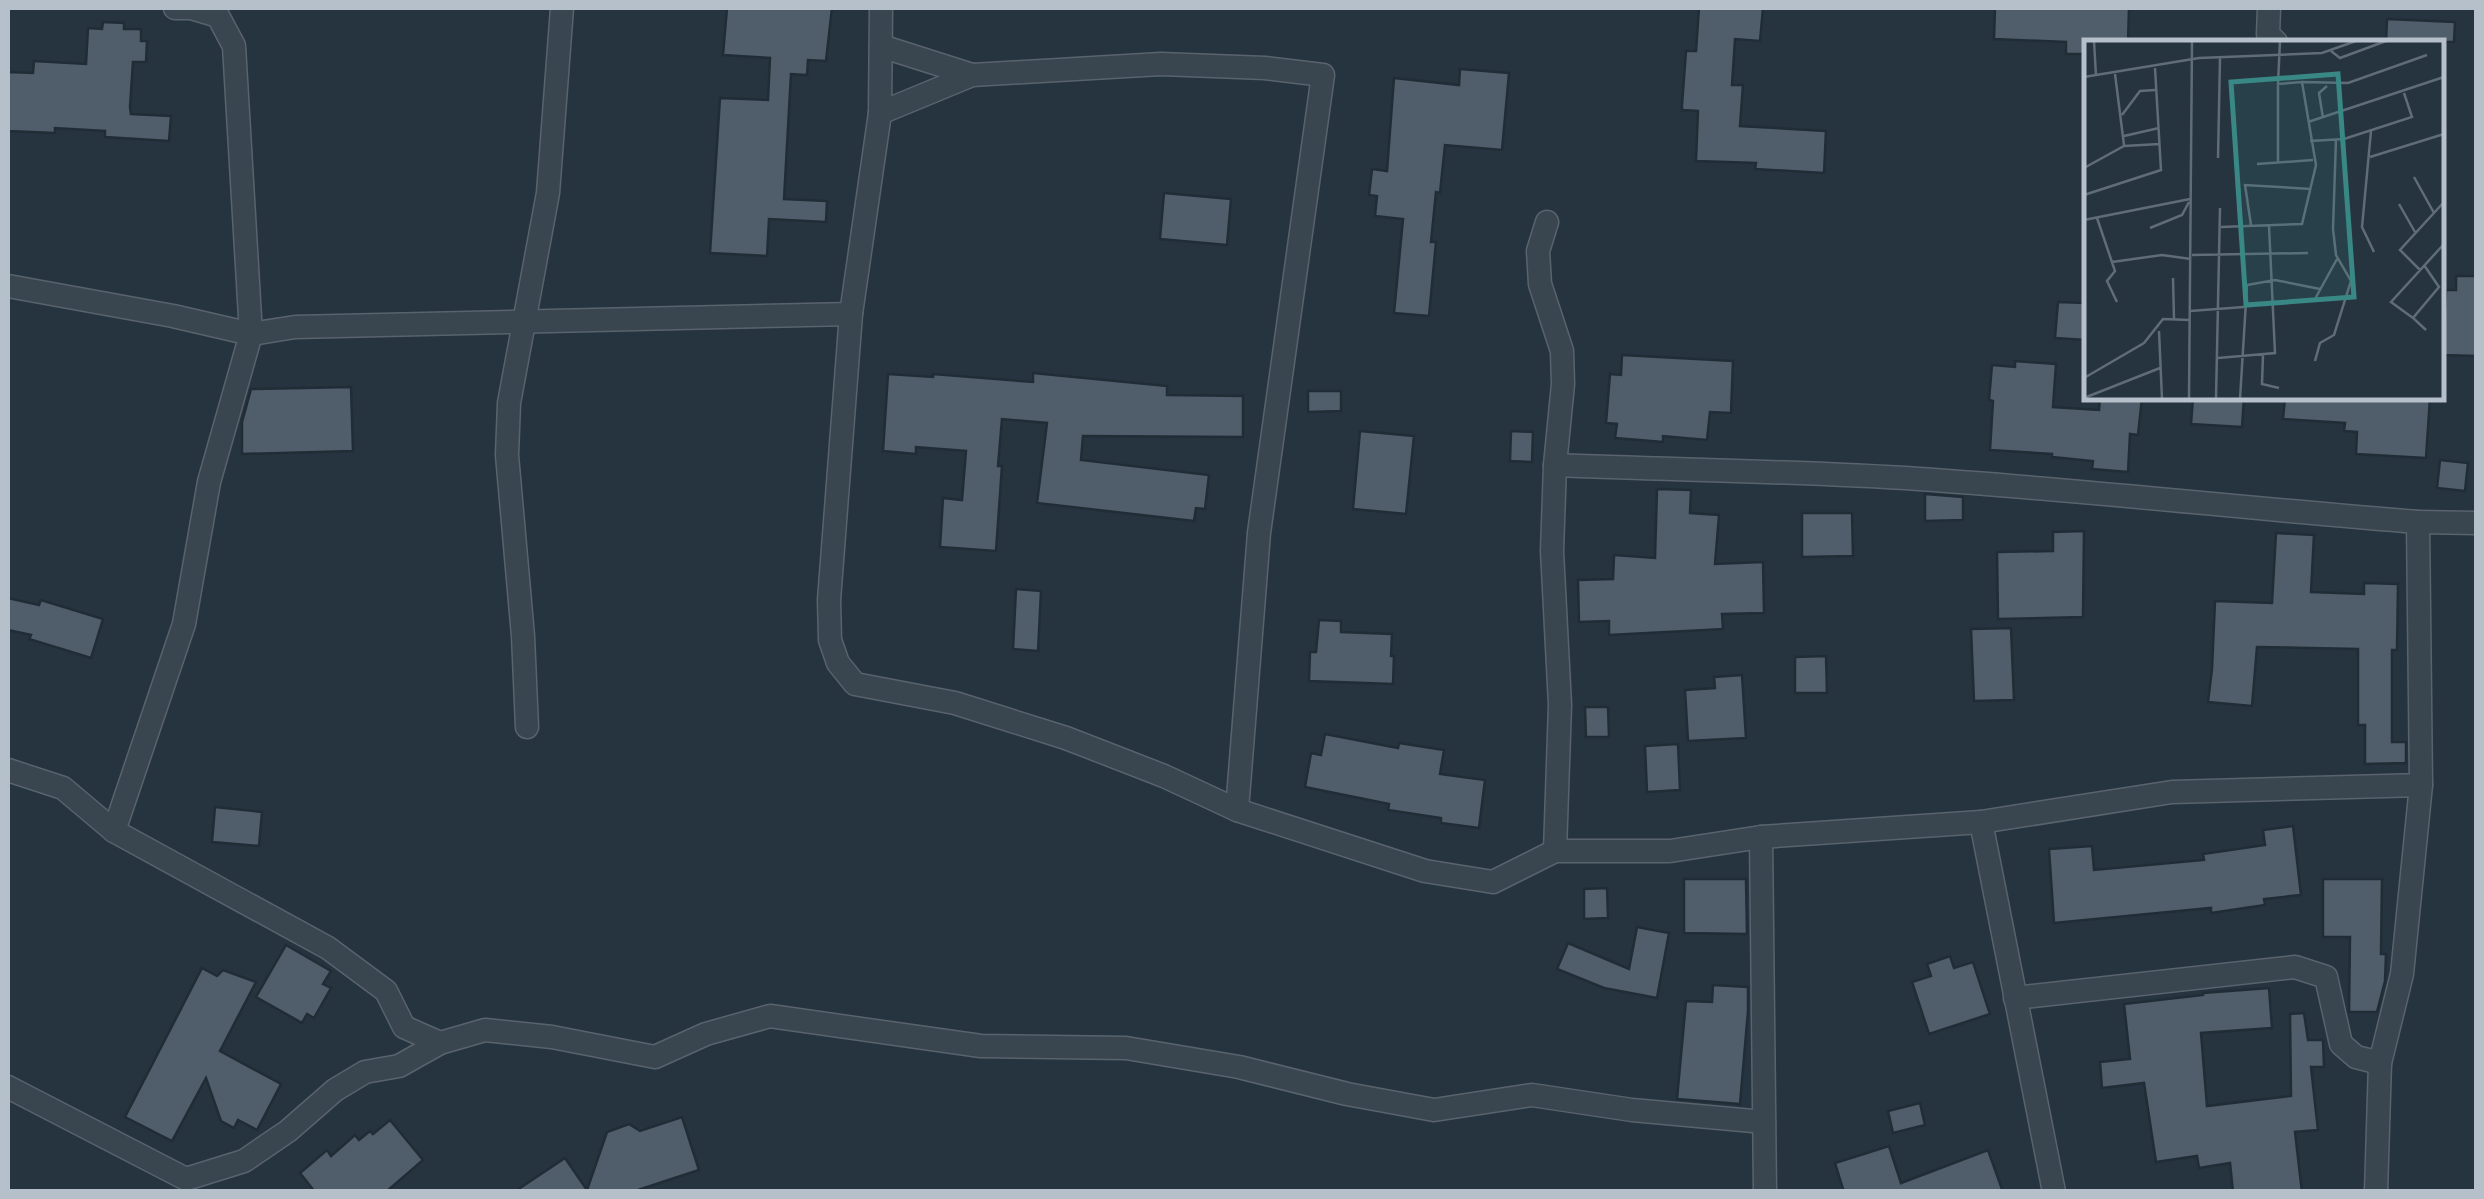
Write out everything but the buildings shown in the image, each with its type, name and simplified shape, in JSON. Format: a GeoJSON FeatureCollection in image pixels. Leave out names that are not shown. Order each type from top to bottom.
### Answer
{"type":"FeatureCollection","features":[{"type":"Feature","properties":{"kind":"street"},"geometry":{"type":"LineString","coordinates":[[114,830],[184,624],[209,482],[251,334],[234,46],[218,16],[191,8],[174,8]]}},
{"type":"Feature","properties":{"kind":"street"},"geometry":{"type":"LineString","coordinates":[[527,727],[507,455],[508,404],[548,193],[562,8]]}},
{"type":"Feature","properties":{"kind":"street"},"geometry":{"type":"LineString","coordinates":[[881,8],[880,113],[851,314],[828,600],[830,640],[838,663],[855,684],[955,703],[1066,738],[1164,776],[1237,810],[1424,871],[1494,882],[1556,851],[1670,851],[1761,837],[1981,822],[2172,792],[2421,785]]}},
{"type":"Feature","properties":{"kind":"street"},"geometry":{"type":"LineString","coordinates":[[2269,8],[2268,34],[2274,40]]}},
{"type":"Feature","properties":{"kind":"street"},"geometry":{"type":"LineString","coordinates":[[882,46],[972,75]]}},
{"type":"Feature","properties":{"kind":"street"},"geometry":{"type":"LineString","coordinates":[[880,113],[972,75],[1161,64],[1266,68],[1323,75],[1259,533],[1237,810]]}},
{"type":"Feature","properties":{"kind":"street"},"geometry":{"type":"LineString","coordinates":[[1547,222],[1538,252],[1540,284],[1562,351],[1563,368],[1554,465],[1552,551],[1560,705],[1556,851]]}},
{"type":"Feature","properties":{"kind":"street"},"geometry":{"type":"LineString","coordinates":[[8,286],[251,334],[295,327],[851,314]]}},
{"type":"Feature","properties":{"kind":"street"},"geometry":{"type":"LineString","coordinates":[[1554,465],[1913,478],[2120,494],[2237,508],[2476,523]]}},
{"type":"Feature","properties":{"kind":"street"},"geometry":{"type":"LineString","coordinates":[[2376,1192],[2380,1063],[2402,974],[2421,785],[2418,522]]}},
{"type":"Feature","properties":{"kind":"street"},"geometry":{"type":"LineString","coordinates":[[8,770],[63,788],[114,830],[328,948],[386,991],[404,1027],[440,1043]]}},
{"type":"Feature","properties":{"kind":"street"},"geometry":{"type":"LineString","coordinates":[[1981,822],[2054,1192]]}},
{"type":"Feature","properties":{"kind":"street"},"geometry":{"type":"LineString","coordinates":[[1761,837],[1765,1192]]}},
{"type":"Feature","properties":{"kind":"street"},"geometry":{"type":"LineString","coordinates":[[2015,998],[2295,966],[2326,977],[2341,1044],[2356,1058],[2380,1063]]}},
{"type":"Feature","properties":{"kind":"street"},"geometry":{"type":"LineString","coordinates":[[8,1087],[186,1179],[244,1161],[301,1121],[334,1090],[365,1072],[399,1066],[440,1043],[485,1030],[552,1037],[656,1057],[706,1034],[770,1016],[980,1046],[1126,1048],[1239,1067],[1347,1094],[1434,1110],[1532,1094],[1632,1110],[1764,1122]]}}]}
